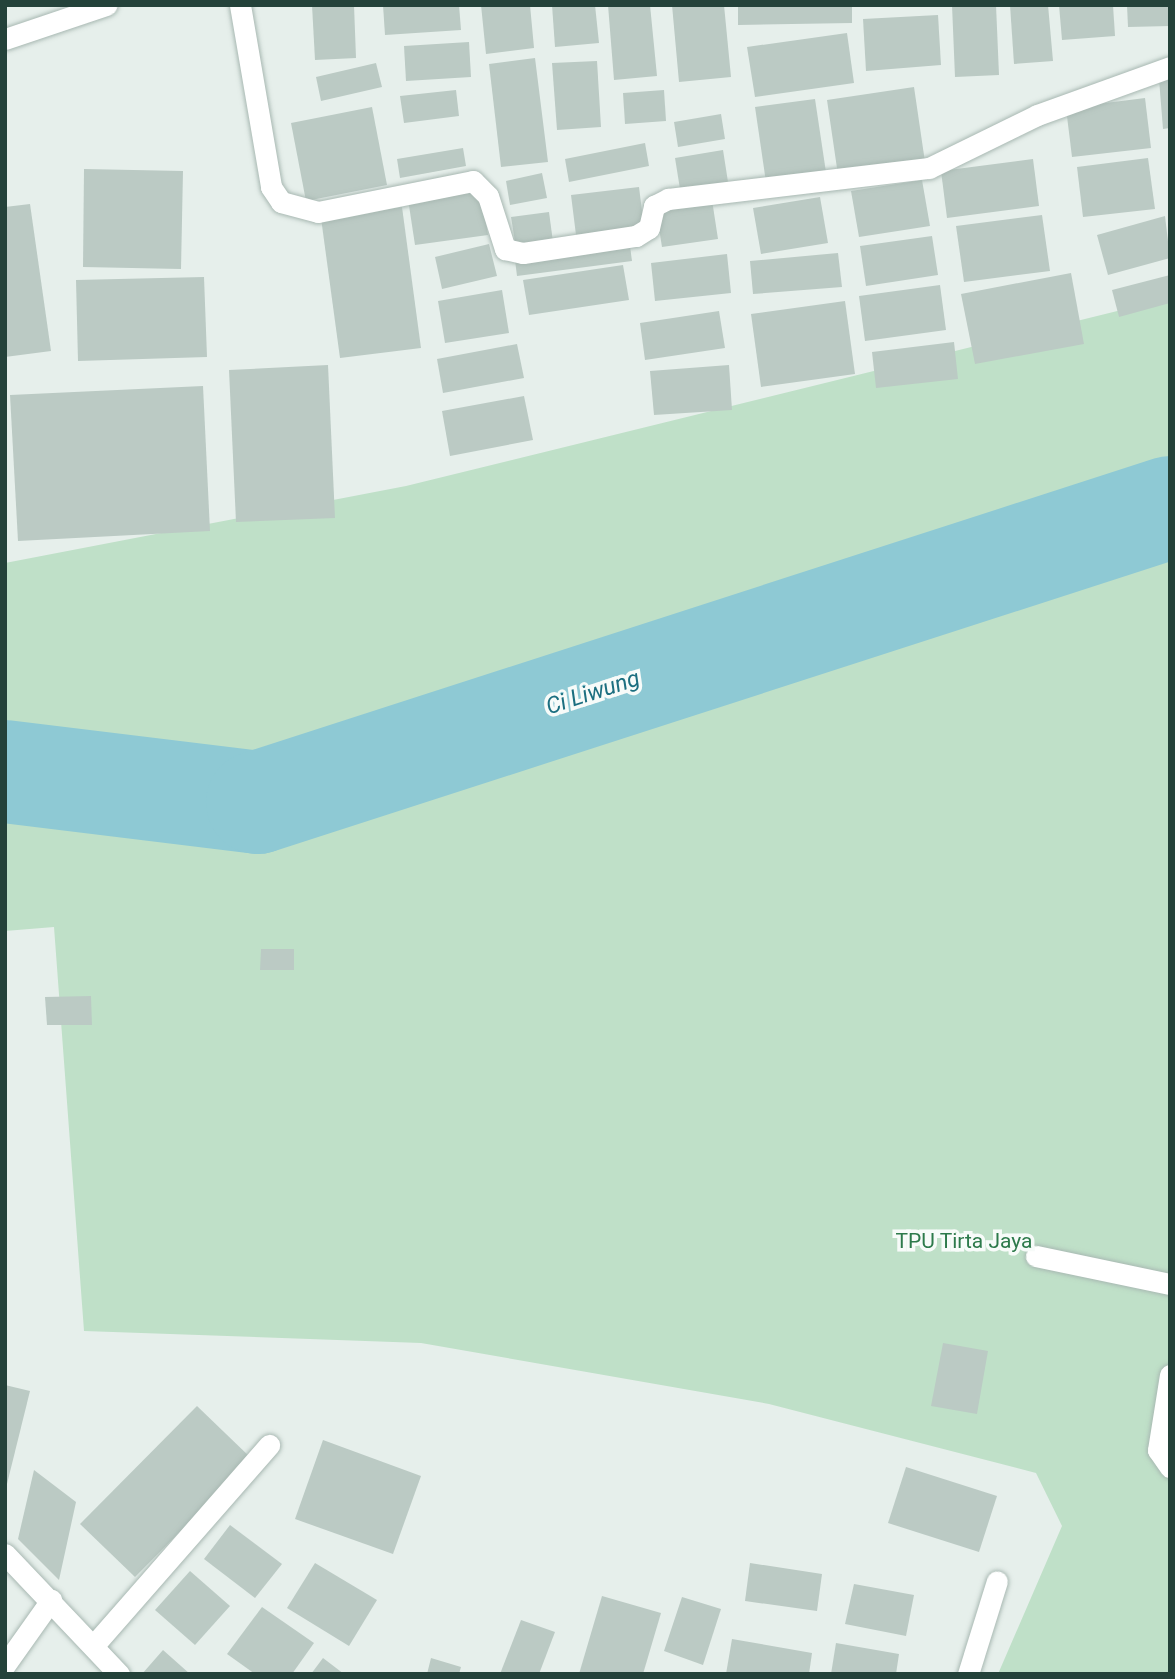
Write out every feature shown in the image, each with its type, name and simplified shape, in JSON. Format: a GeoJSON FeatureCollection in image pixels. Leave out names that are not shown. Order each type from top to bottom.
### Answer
{"type":"FeatureCollection","features":[{"type":"Feature","properties":{"kind":"street"},"geometry":{"type":"LineString","coordinates":[[5,39],[106,5]]}},
{"type":"Feature","properties":{"kind":"street"},"geometry":{"type":"LineString","coordinates":[[240,5],[271,187],[281,202],[318,212],[472,181],[488,195],[500,242],[505,248],[523,253],[636,236],[649,228],[654,206],[668,199],[929,168],[1037,115],[1170,66]]}},
{"type":"Feature","properties":{"kind":"street"},"geometry":{"type":"LineString","coordinates":[[1036,1256],[1170,1284]]}},
{"type":"Feature","properties":{"kind":"street"},"geometry":{"type":"LineString","coordinates":[[1170,1375],[1158,1450],[1170,1467]]}},
{"type":"Feature","properties":{"kind":"street"},"geometry":{"type":"LineString","coordinates":[[94,1645],[269,1445]]}},
{"type":"Feature","properties":{"kind":"street"},"geometry":{"type":"LineString","coordinates":[[5,1554],[94,1645],[118,1674]]}},
{"type":"Feature","properties":{"kind":"street"},"geometry":{"type":"LineString","coordinates":[[968,1674],[998,1581]]}},
{"type":"Feature","properties":{"kind":"street"},"geometry":{"type":"LineString","coordinates":[[5,1665],[51,1601]]}},
{"type":"Feature","properties":{"kind":"green space","name":"TPU Tirta Jaya"},"geometry":{"type":"Polygon","coordinates":[[[1170,298],[1170,1674],[998,1674],[1062,1526],[1036,1473],[769,1404],[421,1343],[84,1331],[54,927],[5,931],[5,563],[406,486],[1170,298]]]}},
{"type":"Feature","properties":{"kind":"building"},"geometry":{"type":"Polygon","coordinates":[[[312,5],[354,5],[356,58],[315,60],[312,5]]]}},
{"type":"Feature","properties":{"kind":"building"},"geometry":{"type":"Polygon","coordinates":[[[383,5],[459,5],[461,30],[385,35],[383,5]]]}},
{"type":"Feature","properties":{"kind":"building"},"geometry":{"type":"Polygon","coordinates":[[[481,5],[530,5],[534,48],[486,54],[481,5]]]}},
{"type":"Feature","properties":{"kind":"building"},"geometry":{"type":"Polygon","coordinates":[[[552,5],[595,5],[599,43],[555,47],[552,5]]]}},
{"type":"Feature","properties":{"kind":"building"},"geometry":{"type":"Polygon","coordinates":[[[608,5],[650,5],[657,76],[614,80],[608,5]]]}},
{"type":"Feature","properties":{"kind":"building"},"geometry":{"type":"Polygon","coordinates":[[[672,5],[724,5],[731,77],[679,82],[672,5]]]}},
{"type":"Feature","properties":{"kind":"building"},"geometry":{"type":"Polygon","coordinates":[[[738,5],[852,5],[852,23],[738,25],[738,5]]]}},
{"type":"Feature","properties":{"kind":"building"},"geometry":{"type":"Polygon","coordinates":[[[952,5],[996,5],[999,75],[955,77],[952,5]]]}},
{"type":"Feature","properties":{"kind":"building"},"geometry":{"type":"Polygon","coordinates":[[[1010,5],[1048,5],[1053,61],[1014,64],[1010,5]]]}},
{"type":"Feature","properties":{"kind":"building"},"geometry":{"type":"Polygon","coordinates":[[[1059,5],[1113,5],[1115,36],[1062,40],[1059,5]]]}},
{"type":"Feature","properties":{"kind":"building"},"geometry":{"type":"Polygon","coordinates":[[[1127,5],[1170,5],[1170,26],[1128,27],[1127,5]]]}},
{"type":"Feature","properties":{"kind":"building"},"geometry":{"type":"Polygon","coordinates":[[[938,15],[941,65],[866,71],[863,19],[938,15]]]}},
{"type":"Feature","properties":{"kind":"building"},"geometry":{"type":"Polygon","coordinates":[[[847,33],[854,83],[755,97],[747,47],[847,33]]]}},
{"type":"Feature","properties":{"kind":"building"},"geometry":{"type":"Polygon","coordinates":[[[469,42],[471,77],[406,81],[404,46],[469,42]]]}},
{"type":"Feature","properties":{"kind":"building"},"geometry":{"type":"Polygon","coordinates":[[[535,58],[548,162],[501,167],[489,64],[535,58]]]}},
{"type":"Feature","properties":{"kind":"building"},"geometry":{"type":"Polygon","coordinates":[[[597,61],[601,127],[557,130],[552,63],[597,61]]]}},
{"type":"Feature","properties":{"kind":"building"},"geometry":{"type":"Polygon","coordinates":[[[376,63],[382,87],[321,101],[316,77],[376,63]]]}},
{"type":"Feature","properties":{"kind":"building"},"geometry":{"type":"Polygon","coordinates":[[[1170,78],[1170,128],[1163,129],[1159,79],[1170,78]]]}},
{"type":"Feature","properties":{"kind":"building"},"geometry":{"type":"Polygon","coordinates":[[[914,87],[925,162],[838,175],[827,100],[914,87]]]}},
{"type":"Feature","properties":{"kind":"building"},"geometry":{"type":"Polygon","coordinates":[[[456,90],[459,116],[404,123],[400,96],[456,90]]]}},
{"type":"Feature","properties":{"kind":"building"},"geometry":{"type":"Polygon","coordinates":[[[664,90],[666,121],[625,124],[623,93],[664,90]]]}},
{"type":"Feature","properties":{"kind":"building"},"geometry":{"type":"Polygon","coordinates":[[[1145,98],[1151,148],[1072,157],[1066,108],[1145,98]]]}},
{"type":"Feature","properties":{"kind":"building"},"geometry":{"type":"Polygon","coordinates":[[[815,99],[827,179],[767,189],[755,107],[815,99]]]}},
{"type":"Feature","properties":{"kind":"building"},"geometry":{"type":"Polygon","coordinates":[[[372,107],[387,185],[306,201],[291,123],[372,107]]]}},
{"type":"Feature","properties":{"kind":"building"},"geometry":{"type":"Polygon","coordinates":[[[721,114],[725,139],[678,147],[674,122],[721,114]]]}},
{"type":"Feature","properties":{"kind":"building"},"geometry":{"type":"Polygon","coordinates":[[[645,143],[649,166],[569,182],[565,159],[645,143]]]}},
{"type":"Feature","properties":{"kind":"building"},"geometry":{"type":"Polygon","coordinates":[[[463,148],[466,166],[400,178],[397,159],[463,148]]]}},
{"type":"Feature","properties":{"kind":"building"},"geometry":{"type":"Polygon","coordinates":[[[723,150],[728,182],[680,189],[675,158],[723,150]]]}},
{"type":"Feature","properties":{"kind":"building"},"geometry":{"type":"Polygon","coordinates":[[[1148,158],[1155,209],[1083,217],[1077,167],[1148,158]]]}},
{"type":"Feature","properties":{"kind":"building"},"geometry":{"type":"Polygon","coordinates":[[[1033,159],[1039,206],[947,218],[941,171],[1033,159]]]}},
{"type":"Feature","properties":{"kind":"building"},"geometry":{"type":"Polygon","coordinates":[[[84,169],[183,171],[181,269],[83,267],[84,169]]]}},
{"type":"Feature","properties":{"kind":"building"},"geometry":{"type":"Polygon","coordinates":[[[542,173],[547,198],[510,205],[506,181],[542,173]]]}},
{"type":"Feature","properties":{"kind":"building"},"geometry":{"type":"Polygon","coordinates":[[[922,180],[930,226],[859,237],[851,191],[922,180]]]}},
{"type":"Feature","properties":{"kind":"building"},"geometry":{"type":"Polygon","coordinates":[[[639,187],[644,227],[576,235],[571,195],[639,187]]]}},
{"type":"Feature","properties":{"kind":"building"},"geometry":{"type":"Polygon","coordinates":[[[481,189],[488,235],[415,245],[408,199],[481,189]]]}},
{"type":"Feature","properties":{"kind":"building"},"geometry":{"type":"Polygon","coordinates":[[[820,197],[828,243],[761,254],[753,208],[820,197]]]}},
{"type":"Feature","properties":{"kind":"building"},"geometry":{"type":"Polygon","coordinates":[[[712,200],[718,239],[662,247],[656,209],[712,200]]]}},
{"type":"Feature","properties":{"kind":"building"},"geometry":{"type":"Polygon","coordinates":[[[30,204],[51,351],[5,357],[5,207],[30,204]]]}},
{"type":"Feature","properties":{"kind":"building"},"geometry":{"type":"Polygon","coordinates":[[[402,207],[421,348],[340,358],[321,218],[402,207]]]}},
{"type":"Feature","properties":{"kind":"building"},"geometry":{"type":"Polygon","coordinates":[[[549,212],[553,242],[516,248],[511,217],[549,212]]]}},
{"type":"Feature","properties":{"kind":"building"},"geometry":{"type":"Polygon","coordinates":[[[1042,215],[1050,271],[964,282],[956,226],[1042,215]]]}},
{"type":"Feature","properties":{"kind":"building"},"geometry":{"type":"Polygon","coordinates":[[[1165,216],[1170,258],[1108,275],[1097,235],[1165,216]]]}},
{"type":"Feature","properties":{"kind":"building"},"geometry":{"type":"Polygon","coordinates":[[[932,236],[938,275],[866,286],[860,246],[932,236]]]}},
{"type":"Feature","properties":{"kind":"building"},"geometry":{"type":"Polygon","coordinates":[[[489,244],[497,276],[442,289],[435,257],[489,244]]]}},
{"type":"Feature","properties":{"kind":"building"},"geometry":{"type":"Polygon","coordinates":[[[630,246],[632,261],[517,276],[515,260],[630,246]]]}},
{"type":"Feature","properties":{"kind":"building"},"geometry":{"type":"Polygon","coordinates":[[[838,253],[842,287],[753,294],[750,261],[838,253]]]}},
{"type":"Feature","properties":{"kind":"building"},"geometry":{"type":"Polygon","coordinates":[[[727,254],[731,293],[655,301],[651,263],[727,254]]]}},
{"type":"Feature","properties":{"kind":"building"},"geometry":{"type":"Polygon","coordinates":[[[623,265],[629,300],[529,315],[523,280],[623,265]]]}},
{"type":"Feature","properties":{"kind":"building"},"geometry":{"type":"Polygon","coordinates":[[[1071,273],[1084,344],[975,364],[961,294],[1071,273]]]}},
{"type":"Feature","properties":{"kind":"building"},"geometry":{"type":"Polygon","coordinates":[[[1170,275],[1170,303],[1119,317],[1112,290],[1170,275]]]}},
{"type":"Feature","properties":{"kind":"building"},"geometry":{"type":"Polygon","coordinates":[[[204,277],[207,357],[78,361],[76,280],[204,277]]]}},
{"type":"Feature","properties":{"kind":"building"},"geometry":{"type":"Polygon","coordinates":[[[940,285],[946,330],[865,341],[859,296],[940,285]]]}},
{"type":"Feature","properties":{"kind":"building"},"geometry":{"type":"Polygon","coordinates":[[[502,290],[509,333],[445,343],[438,301],[502,290]]]}},
{"type":"Feature","properties":{"kind":"building"},"geometry":{"type":"Polygon","coordinates":[[[845,301],[855,374],[761,387],[751,314],[845,301]]]}},
{"type":"Feature","properties":{"kind":"building"},"geometry":{"type":"Polygon","coordinates":[[[719,311],[725,348],[645,360],[640,323],[719,311]]]}},
{"type":"Feature","properties":{"kind":"building"},"geometry":{"type":"Polygon","coordinates":[[[954,342],[958,379],[876,388],[872,352],[954,342]]]}},
{"type":"Feature","properties":{"kind":"building"},"geometry":{"type":"Polygon","coordinates":[[[517,344],[524,378],[443,393],[437,359],[517,344]]]}},
{"type":"Feature","properties":{"kind":"building"},"geometry":{"type":"Polygon","coordinates":[[[328,365],[335,518],[236,522],[229,370],[328,365]]]}},
{"type":"Feature","properties":{"kind":"building"},"geometry":{"type":"Polygon","coordinates":[[[729,365],[732,410],[654,415],[650,371],[729,365]]]}},
{"type":"Feature","properties":{"kind":"building"},"geometry":{"type":"Polygon","coordinates":[[[203,386],[210,531],[18,541],[10,395],[203,386]]]}},
{"type":"Feature","properties":{"kind":"building"},"geometry":{"type":"Polygon","coordinates":[[[524,396],[533,440],[450,456],[442,411],[524,396]]]}},
{"type":"Feature","properties":{"kind":"building"},"geometry":{"type":"Polygon","coordinates":[[[261,949],[294,949],[294,970],[260,970],[261,949]]]}},
{"type":"Feature","properties":{"kind":"building"},"geometry":{"type":"Polygon","coordinates":[[[91,996],[92,1025],[47,1025],[45,997],[91,996]]]}},
{"type":"Feature","properties":{"kind":"building"},"geometry":{"type":"Polygon","coordinates":[[[943,1343],[988,1351],[977,1414],[931,1406],[943,1343]]]}},
{"type":"Feature","properties":{"kind":"building"},"geometry":{"type":"Polygon","coordinates":[[[5,1385],[30,1391],[6,1488],[5,1488],[5,1385]]]}},
{"type":"Feature","properties":{"kind":"building"},"geometry":{"type":"Polygon","coordinates":[[[197,1406],[252,1459],[135,1577],[80,1524],[197,1406]]]}},
{"type":"Feature","properties":{"kind":"building"},"geometry":{"type":"Polygon","coordinates":[[[323,1440],[421,1476],[393,1554],[295,1519],[323,1440]]]}},
{"type":"Feature","properties":{"kind":"building"},"geometry":{"type":"Polygon","coordinates":[[[906,1467],[997,1496],[979,1552],[888,1523],[906,1467]]]}},
{"type":"Feature","properties":{"kind":"building"},"geometry":{"type":"Polygon","coordinates":[[[34,1470],[76,1502],[59,1580],[18,1539],[34,1470]]]}},
{"type":"Feature","properties":{"kind":"building"},"geometry":{"type":"Polygon","coordinates":[[[230,1525],[282,1564],[255,1598],[204,1559],[230,1525]]]}},
{"type":"Feature","properties":{"kind":"building"},"geometry":{"type":"Polygon","coordinates":[[[315,1563],[377,1600],[349,1646],[287,1608],[315,1563]]]}},
{"type":"Feature","properties":{"kind":"building"},"geometry":{"type":"Polygon","coordinates":[[[750,1563],[822,1574],[817,1611],[745,1601],[750,1563]]]}},
{"type":"Feature","properties":{"kind":"building"},"geometry":{"type":"Polygon","coordinates":[[[190,1571],[230,1606],[195,1645],[155,1610],[190,1571]]]}},
{"type":"Feature","properties":{"kind":"building"},"geometry":{"type":"Polygon","coordinates":[[[854,1584],[914,1595],[906,1636],[845,1624],[854,1584]]]}},
{"type":"Feature","properties":{"kind":"building"},"geometry":{"type":"Polygon","coordinates":[[[602,1596],[661,1613],[643,1674],[579,1674],[602,1596]]]}},
{"type":"Feature","properties":{"kind":"building"},"geometry":{"type":"Polygon","coordinates":[[[682,1597],[721,1609],[703,1665],[664,1651],[682,1597]]]}},
{"type":"Feature","properties":{"kind":"building"},"geometry":{"type":"Polygon","coordinates":[[[262,1607],[314,1643],[292,1674],[255,1674],[227,1654],[262,1607]]]}},
{"type":"Feature","properties":{"kind":"building"},"geometry":{"type":"Polygon","coordinates":[[[521,1620],[555,1632],[539,1674],[500,1674],[521,1620]]]}},
{"type":"Feature","properties":{"kind":"building"},"geometry":{"type":"Polygon","coordinates":[[[732,1639],[812,1653],[809,1674],[726,1674],[732,1639]]]}},
{"type":"Feature","properties":{"kind":"building"},"geometry":{"type":"Polygon","coordinates":[[[836,1643],[899,1654],[896,1674],[831,1674],[836,1643]]]}},
{"type":"Feature","properties":{"kind":"building"},"geometry":{"type":"Polygon","coordinates":[[[163,1650],[190,1674],[142,1674],[163,1650]]]}},
{"type":"Feature","properties":{"kind":"building"},"geometry":{"type":"Polygon","coordinates":[[[323,1658],[344,1674],[311,1674],[323,1658]]]}},
{"type":"Feature","properties":{"kind":"building"},"geometry":{"type":"Polygon","coordinates":[[[431,1658],[461,1667],[459,1674],[427,1674],[431,1658]]]}},
{"type":"Feature","properties":{"kind":"waterway","name":"Ci Liwung"},"geometry":{"type":"LineString","coordinates":[[5,771],[257,802],[1170,507]]}}]}
